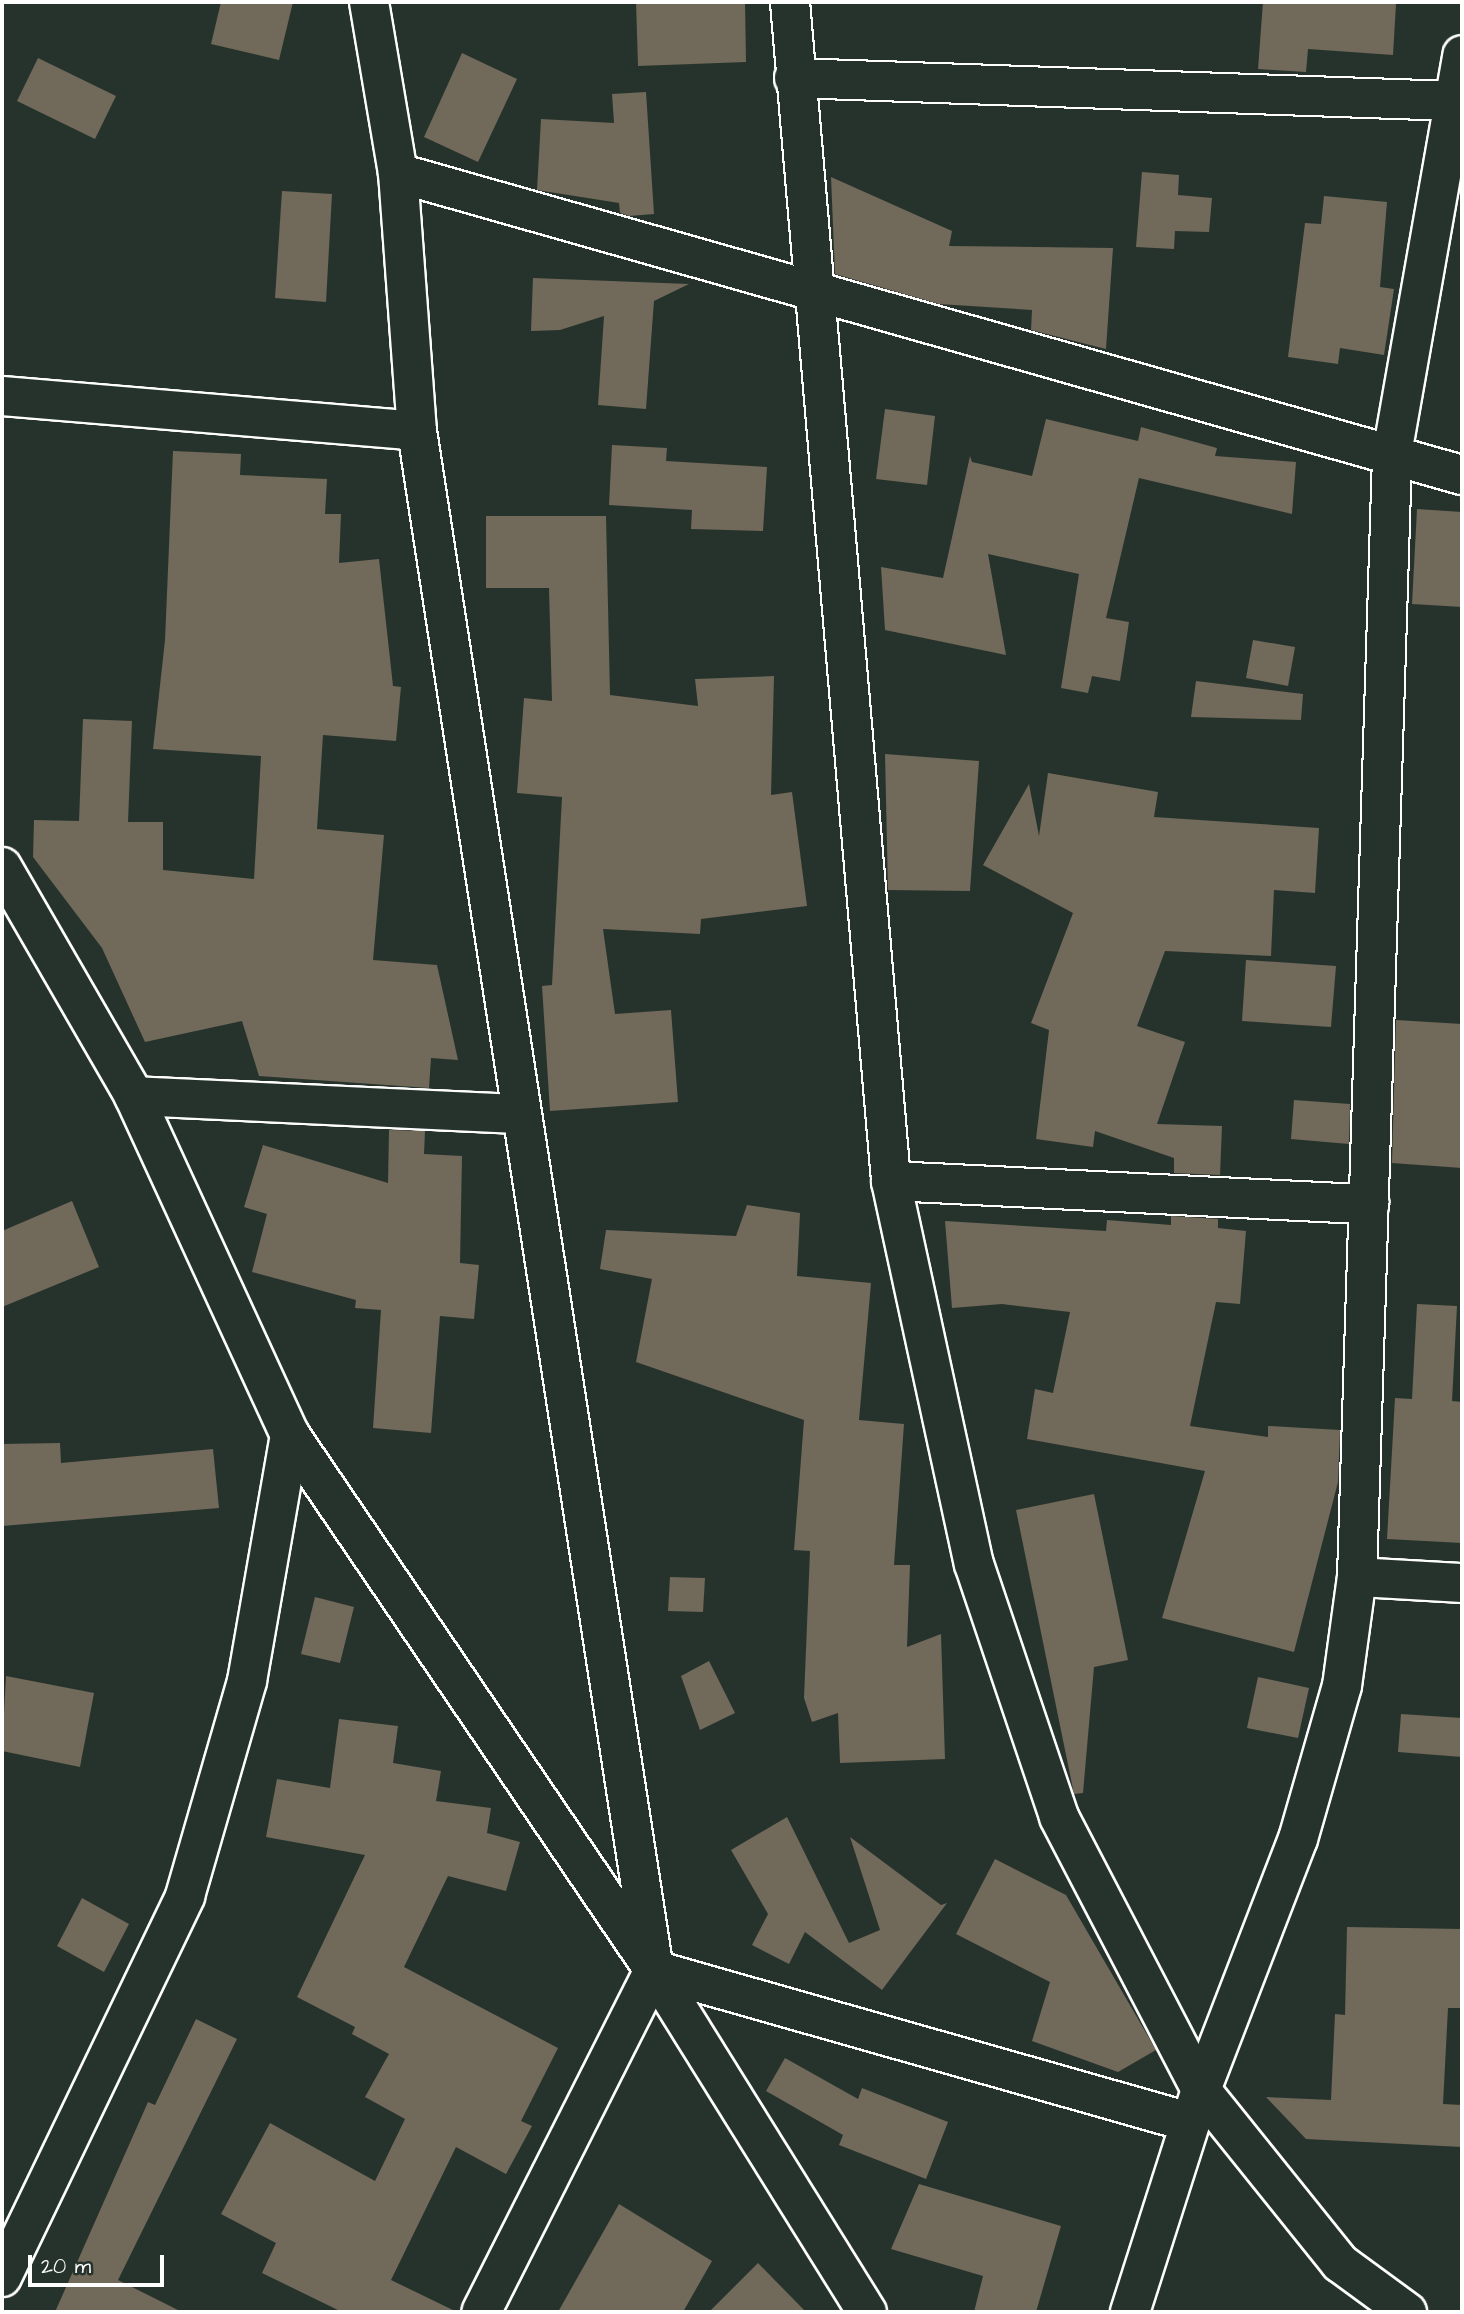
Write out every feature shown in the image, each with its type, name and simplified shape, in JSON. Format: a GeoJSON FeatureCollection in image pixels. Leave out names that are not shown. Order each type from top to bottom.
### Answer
{"type":"FeatureCollection","features":[{"type":"Feature","properties":{"kind":"street"},"geometry":{"type":"LineString","coordinates":[[369,2],[398,173],[417,431],[520,1114],[654,1970],[481,2312]]}},
{"type":"Feature","properties":{"kind":"street"},"geometry":{"type":"LineString","coordinates":[[790,2],[794,78],[891,1181],[974,1564],[1011,1681],[1059,1817],[1195,2106],[1340,2263],[1407,2312]]}},
{"type":"Feature","properties":{"kind":"street"},"geometry":{"type":"LineString","coordinates":[[1130,2312],[1195,2106],[1325,1756],[1357,1577],[1392,454],[1462,55]]}},
{"type":"Feature","properties":{"kind":"street"},"geometry":{"type":"LineString","coordinates":[[794,78],[1453,101]]}},
{"type":"Feature","properties":{"kind":"street"},"geometry":{"type":"LineString","coordinates":[[398,173],[814,296],[1462,475]]}},
{"type":"Feature","properties":{"kind":"street"},"geometry":{"type":"LineString","coordinates":[[2,397],[417,431]]}},
{"type":"Feature","properties":{"kind":"street"},"geometry":{"type":"LineString","coordinates":[[2,867],[134,1096],[290,1435],[654,1970],[867,2312]]}},
{"type":"Feature","properties":{"kind":"street"},"geometry":{"type":"LineString","coordinates":[[134,1096],[520,1114]]}},
{"type":"Feature","properties":{"kind":"street"},"geometry":{"type":"LineString","coordinates":[[891,1181],[1369,1204]]}},
{"type":"Feature","properties":{"kind":"street"},"geometry":{"type":"LineString","coordinates":[[2,2277],[186,1895],[247,1681],[290,1435]]}},
{"type":"Feature","properties":{"kind":"street"},"geometry":{"type":"LineString","coordinates":[[1357,1577],[1462,1583]]}},
{"type":"Feature","properties":{"kind":"street"},"geometry":{"type":"LineString","coordinates":[[654,1970],[1195,2106]]}},
{"type":"Feature","properties":{"kind":"building"},"geometry":{"type":"Polygon","coordinates":[[[221,2],[293,2],[279,60],[211,44],[221,2]]]}},
{"type":"Feature","properties":{"kind":"building"},"geometry":{"type":"Polygon","coordinates":[[[636,2],[745,2],[746,62],[638,66],[636,2]]]}},
{"type":"Feature","properties":{"kind":"building"},"geometry":{"type":"Polygon","coordinates":[[[1263,2],[1396,4],[1393,55],[1308,49],[1306,72],[1258,69],[1263,2]]]}},
{"type":"Feature","properties":{"kind":"building"},"geometry":{"type":"Polygon","coordinates":[[[462,53],[517,79],[478,162],[424,137],[462,53]]]}},
{"type":"Feature","properties":{"kind":"building"},"geometry":{"type":"Polygon","coordinates":[[[38,58],[116,96],[95,139],[17,101],[38,58]]]}},
{"type":"Feature","properties":{"kind":"building"},"geometry":{"type":"Polygon","coordinates":[[[646,92],[654,214],[629,216],[620,213],[619,203],[537,190],[541,119],[614,123],[612,94],[646,92]]]}},
{"type":"Feature","properties":{"kind":"building"},"geometry":{"type":"Polygon","coordinates":[[[1142,172],[1179,175],[1178,195],[1212,198],[1209,232],[1175,231],[1174,249],[1136,247],[1142,172]]]}},
{"type":"Feature","properties":{"kind":"building"},"geometry":{"type":"Polygon","coordinates":[[[831,177],[952,231],[949,246],[1113,248],[1106,349],[1031,330],[1032,310],[939,304],[835,274],[831,177]]]}},
{"type":"Feature","properties":{"kind":"building"},"geometry":{"type":"Polygon","coordinates":[[[282,191],[332,194],[326,302],[275,298],[282,191]]]}},
{"type":"Feature","properties":{"kind":"building"},"geometry":{"type":"Polygon","coordinates":[[[1324,196],[1387,202],[1380,287],[1394,289],[1384,355],[1340,348],[1338,364],[1288,357],[1305,223],[1321,224],[1324,196]]]}},
{"type":"Feature","properties":{"kind":"building"},"geometry":{"type":"Polygon","coordinates":[[[533,278],[689,284],[654,301],[646,409],[598,405],[604,316],[560,330],[531,331],[533,278]]]}},
{"type":"Feature","properties":{"kind":"building"},"geometry":{"type":"Polygon","coordinates":[[[885,409],[935,416],[927,485],[876,479],[885,409]]]}},
{"type":"Feature","properties":{"kind":"building"},"geometry":{"type":"Polygon","coordinates":[[[1046,419],[1138,441],[1141,427],[1217,448],[1215,456],[1296,462],[1292,514],[1139,478],[1106,618],[1129,622],[1120,681],[1092,676],[1088,693],[1061,688],[1079,574],[988,554],[1006,655],[885,630],[881,567],[943,578],[970,456],[972,462],[1032,476],[1046,419]]]}},
{"type":"Feature","properties":{"kind":"building"},"geometry":{"type":"Polygon","coordinates":[[[612,445],[667,448],[666,461],[767,467],[763,531],[691,529],[692,510],[609,505],[612,445]]]}},
{"type":"Feature","properties":{"kind":"building"},"geometry":{"type":"Polygon","coordinates":[[[173,451],[241,454],[240,475],[327,479],[325,514],[341,514],[339,563],[379,559],[393,686],[401,687],[396,741],[323,735],[317,829],[384,835],[373,960],[437,965],[458,1060],[431,1058],[429,1088],[259,1076],[242,1021],[145,1042],[102,948],[33,857],[34,820],[79,821],[83,719],[132,721],[128,822],[163,822],[163,870],[254,879],[261,756],[153,749],[165,640],[173,451]]]}},
{"type":"Feature","properties":{"kind":"building"},"geometry":{"type":"Polygon","coordinates":[[[1417,509],[1462,512],[1462,607],[1412,604],[1417,509]]]}},
{"type":"Feature","properties":{"kind":"building"},"geometry":{"type":"Polygon","coordinates":[[[486,516],[606,516],[610,695],[698,706],[695,679],[774,676],[771,795],[792,792],[807,906],[701,919],[700,934],[603,929],[615,1014],[671,1010],[678,1102],[550,1111],[542,986],[552,985],[562,797],[517,793],[524,698],[552,701],[549,588],[486,588],[486,516]]]}},
{"type":"Feature","properties":{"kind":"building"},"geometry":{"type":"Polygon","coordinates":[[[1253,640],[1295,647],[1288,686],[1246,678],[1253,640]]]}},
{"type":"Feature","properties":{"kind":"building"},"geometry":{"type":"Polygon","coordinates":[[[1196,681],[1303,694],[1301,720],[1191,717],[1196,681]]]}},
{"type":"Feature","properties":{"kind":"building"},"geometry":{"type":"Polygon","coordinates":[[[885,754],[979,761],[970,891],[888,890],[885,754]]]}},
{"type":"Feature","properties":{"kind":"building"},"geometry":{"type":"Polygon","coordinates":[[[1048,773],[1158,792],[1154,817],[1319,828],[1315,893],[1274,890],[1271,956],[1165,951],[1137,1026],[1185,1042],[1157,1124],[1222,1126],[1220,1175],[1174,1173],[1174,1158],[1095,1131],[1093,1147],[1036,1139],[1049,1030],[1031,1023],[1073,913],[983,865],[1029,784],[1039,836],[1048,773]]]}},
{"type":"Feature","properties":{"kind":"building"},"geometry":{"type":"Polygon","coordinates":[[[1246,960],[1336,966],[1331,1027],[1242,1021],[1246,960]]]}},
{"type":"Feature","properties":{"kind":"building"},"geometry":{"type":"Polygon","coordinates":[[[1396,1020],[1462,1024],[1462,1168],[1392,1163],[1396,1020]]]}},
{"type":"Feature","properties":{"kind":"building"},"geometry":{"type":"Polygon","coordinates":[[[1294,1100],[1350,1104],[1349,1144],[1291,1139],[1294,1100]]]}},
{"type":"Feature","properties":{"kind":"building"},"geometry":{"type":"Polygon","coordinates":[[[389,1130],[425,1131],[424,1154],[462,1156],[460,1263],[479,1265],[474,1319],[440,1316],[431,1433],[373,1428],[381,1310],[355,1308],[356,1300],[252,1272],[267,1214],[244,1207],[263,1145],[388,1183],[389,1130]]]}},
{"type":"Feature","properties":{"kind":"building"},"geometry":{"type":"Polygon","coordinates":[[[72,1201],[99,1267],[2,1307],[2,1231],[72,1201]]]}},
{"type":"Feature","properties":{"kind":"building"},"geometry":{"type":"Polygon","coordinates":[[[747,1205],[800,1213],[797,1276],[871,1283],[859,1420],[904,1424],[894,1565],[910,1565],[907,1647],[941,1634],[945,1759],[840,1763],[838,1713],[812,1722],[804,1698],[810,1551],[794,1550],[804,1420],[636,1362],[652,1279],[600,1269],[606,1230],[736,1236],[747,1205]]]}},
{"type":"Feature","properties":{"kind":"building"},"geometry":{"type":"Polygon","coordinates":[[[1171,1216],[1218,1219],[1218,1228],[1246,1231],[1240,1304],[1216,1302],[1190,1426],[1268,1437],[1268,1426],[1340,1430],[1338,1482],[1294,1652],[1162,1618],[1205,1471],[1027,1439],[1035,1389],[1053,1393],[1070,1312],[1002,1304],[952,1308],[945,1221],[1106,1231],[1107,1220],[1171,1225],[1171,1216]]]}},
{"type":"Feature","properties":{"kind":"building"},"geometry":{"type":"Polygon","coordinates":[[[1417,1304],[1457,1306],[1452,1401],[1462,1402],[1462,1543],[1387,1539],[1395,1398],[1412,1399],[1417,1304]]]}},
{"type":"Feature","properties":{"kind":"building"},"geometry":{"type":"Polygon","coordinates":[[[60,1443],[61,1463],[213,1449],[219,1508],[2,1526],[2,1444],[60,1443]]]}},
{"type":"Feature","properties":{"kind":"building"},"geometry":{"type":"Polygon","coordinates":[[[1094,1494],[1128,1660],[1094,1667],[1083,1793],[1074,1794],[1016,1510],[1094,1494]]]}},
{"type":"Feature","properties":{"kind":"building"},"geometry":{"type":"Polygon","coordinates":[[[670,1577],[705,1578],[703,1612],[668,1611],[670,1577]]]}},
{"type":"Feature","properties":{"kind":"building"},"geometry":{"type":"Polygon","coordinates":[[[315,1597],[354,1607],[340,1663],[301,1654],[315,1597]]]}},
{"type":"Feature","properties":{"kind":"building"},"geometry":{"type":"Polygon","coordinates":[[[709,1661],[735,1713],[700,1730],[681,1676],[709,1661]]]}},
{"type":"Feature","properties":{"kind":"building"},"geometry":{"type":"Polygon","coordinates":[[[6,1676],[94,1693],[80,1767],[2,1751],[6,1676]]]}},
{"type":"Feature","properties":{"kind":"building"},"geometry":{"type":"Polygon","coordinates":[[[1258,1677],[1309,1688],[1298,1738],[1247,1728],[1258,1677]]]}},
{"type":"Feature","properties":{"kind":"building"},"geometry":{"type":"Polygon","coordinates":[[[1401,1714],[1462,1718],[1462,1757],[1398,1752],[1401,1714]]]}},
{"type":"Feature","properties":{"kind":"building"},"geometry":{"type":"Polygon","coordinates":[[[339,1719],[398,1726],[393,1763],[441,1771],[436,1801],[491,1808],[487,1833],[520,1842],[506,1891],[448,1876],[404,1967],[558,2048],[521,2121],[532,2126],[506,2174],[456,2147],[391,2280],[457,2312],[342,2312],[262,2273],[276,2243],[221,2214],[270,2123],[375,2181],[405,2119],[365,2097],[389,2054],[352,2034],[355,2027],[297,1997],[365,1855],[266,1837],[277,1779],[330,1788],[339,1719]]]}},
{"type":"Feature","properties":{"kind":"building"},"geometry":{"type":"Polygon","coordinates":[[[787,1817],[849,1943],[880,1930],[850,1837],[941,1905],[947,1903],[882,1990],[805,1932],[789,1964],[752,1945],[768,1914],[731,1850],[787,1817]]]}},
{"type":"Feature","properties":{"kind":"building"},"geometry":{"type":"Polygon","coordinates":[[[995,1859],[1066,1895],[1156,2050],[1118,2072],[1032,2041],[1050,1982],[956,1934],[995,1859]]]}},
{"type":"Feature","properties":{"kind":"building"},"geometry":{"type":"Polygon","coordinates":[[[82,1898],[129,1924],[104,1972],[57,1946],[82,1898]]]}},
{"type":"Feature","properties":{"kind":"building"},"geometry":{"type":"Polygon","coordinates":[[[1347,1927],[1462,1929],[1462,2008],[1448,2008],[1443,2104],[1462,2105],[1462,2147],[1306,2139],[1266,2097],[1331,2100],[1335,2014],[1345,2015],[1347,1927]]]}},
{"type":"Feature","properties":{"kind":"building"},"geometry":{"type":"Polygon","coordinates":[[[196,2019],[237,2039],[118,2280],[182,2312],[55,2312],[148,2102],[155,2105],[196,2019]]]}},
{"type":"Feature","properties":{"kind":"building"},"geometry":{"type":"Polygon","coordinates":[[[785,2058],[858,2099],[862,2088],[948,2122],[926,2179],[839,2145],[843,2135],[766,2091],[785,2058]]]}},
{"type":"Feature","properties":{"kind":"building"},"geometry":{"type":"Polygon","coordinates":[[[919,2184],[1061,2226],[1036,2312],[974,2312],[983,2276],[891,2249],[919,2184]]]}},
{"type":"Feature","properties":{"kind":"building"},"geometry":{"type":"Polygon","coordinates":[[[619,2204],[712,2261],[683,2312],[558,2312],[619,2204]]]}},
{"type":"Feature","properties":{"kind":"building"},"geometry":{"type":"Polygon","coordinates":[[[758,2263],[806,2312],[709,2312],[758,2263]]]}}]}
